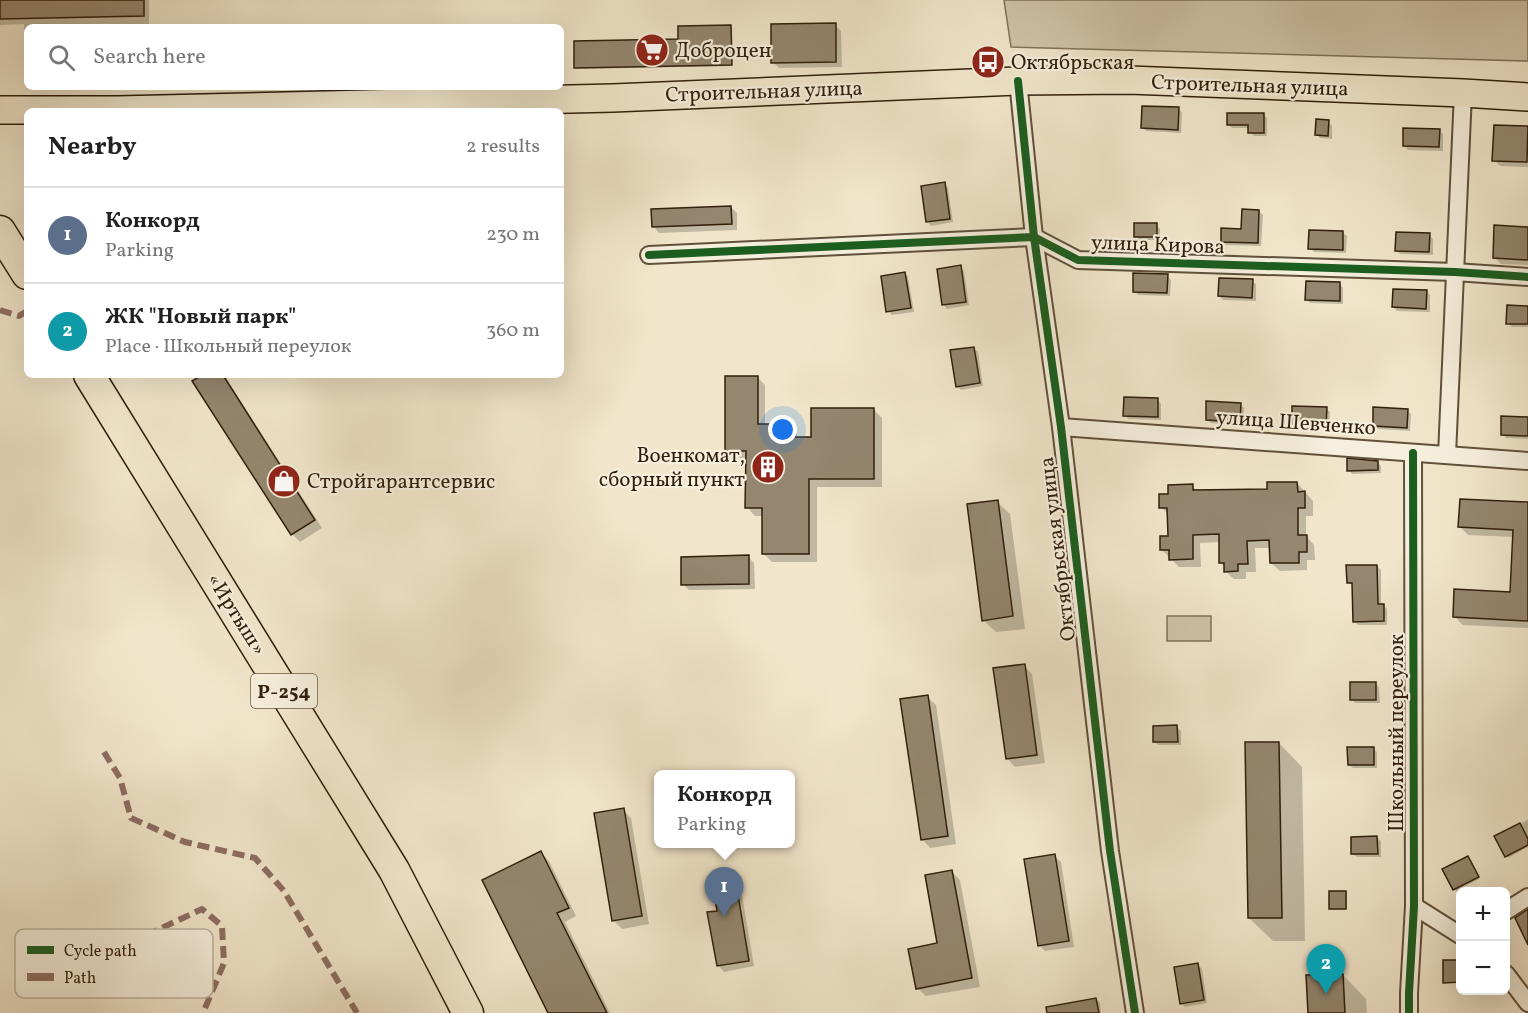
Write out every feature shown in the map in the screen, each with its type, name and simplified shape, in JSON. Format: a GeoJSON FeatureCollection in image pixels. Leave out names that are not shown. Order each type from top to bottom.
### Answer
{"type":"FeatureCollection","features":[{"type":"Feature","properties":{"kind":"highway"},"geometry":{"type":"LineString","coordinates":[[0,231],[24,269]]}},
{"type":"Feature","properties":{"kind":"highway","name":"«Иртыш»"},"geometry":{"type":"LineString","coordinates":[[91,378],[394,870],[468,1013]]}},
{"type":"Feature","properties":{"kind":"main road","name":"Строительная улица"},"geometry":{"type":"LineString","coordinates":[[200,108],[613,98],[1018,81],[1129,80],[1528,97]]}},
{"type":"Feature","properties":{"kind":"main road","name":"Строительная улица"},"geometry":{"type":"LineString","coordinates":[[1,110],[24,110]]}},
{"type":"Feature","properties":{"kind":"street","name":"Октябрьская улица"},"geometry":{"type":"LineString","coordinates":[[1018,81],[1034,237],[1061,427],[1110,851],[1135,1013]]}},
{"type":"Feature","properties":{"kind":"street"},"geometry":{"type":"LineString","coordinates":[[1447,455],[1463,93]]}},
{"type":"Feature","properties":{"kind":"street"},"geometry":{"type":"LineString","coordinates":[[649,255],[1034,237]]}},
{"type":"Feature","properties":{"kind":"street","name":"улица Кирова"},"geometry":{"type":"LineString","coordinates":[[1034,237],[1078,260],[1455,272],[1528,277]]}},
{"type":"Feature","properties":{"kind":"street","name":"улица Шевченко"},"geometry":{"type":"LineString","coordinates":[[1061,427],[1528,461]]}},
{"type":"Feature","properties":{"kind":"street","name":"Школьный переулок"},"geometry":{"type":"LineString","coordinates":[[1409,1013],[1414,906],[1413,453]]}},
{"type":"Feature","properties":{"kind":"street"},"geometry":{"type":"LineString","coordinates":[[1510,909],[1528,897]]}},
{"type":"Feature","properties":{"kind":"street"},"geometry":{"type":"LineString","coordinates":[[1414,906],[1456,932]]}},
{"type":"Feature","properties":{"kind":"street"},"geometry":{"type":"LineString","coordinates":[[1510,979],[1528,1004]]}},
{"type":"Feature","properties":{"kind":"shaded area"},"geometry":{"type":"Polygon","coordinates":[[[1004,0],[1528,0],[1528,61],[1011,47],[1004,0]]]}},
{"type":"Feature","properties":{"kind":"shaded area"},"geometry":{"type":"Polygon","coordinates":[[[1167,616],[1211,616],[1211,641],[1167,641],[1167,616]]]}},
{"type":"Feature","properties":{"kind":"building"},"geometry":{"type":"Polygon","coordinates":[[[0,0],[144,0],[144,16],[0,19],[0,0]]]}},
{"type":"Feature","properties":{"kind":"building"},"geometry":{"type":"Polygon","coordinates":[[[836,23],[836,62],[771,63],[771,24],[836,23]]]}},
{"type":"Feature","properties":{"kind":"building"},"geometry":{"type":"Polygon","coordinates":[[[731,25],[732,65],[574,68],[574,41],[678,39],[678,26],[731,25]]]}},
{"type":"Feature","properties":{"kind":"building"},"geometry":{"type":"Polygon","coordinates":[[[1142,106],[1179,107],[1178,130],[1141,128],[1142,106]]]}},
{"type":"Feature","properties":{"kind":"building"},"geometry":{"type":"Polygon","coordinates":[[[1227,113],[1264,113],[1264,133],[1248,133],[1248,125],[1227,125],[1227,113]]]}},
{"type":"Feature","properties":{"kind":"building"},"geometry":{"type":"Polygon","coordinates":[[[1316,119],[1329,120],[1328,136],[1315,135],[1316,119]]]}},
{"type":"Feature","properties":{"kind":"building"},"geometry":{"type":"Polygon","coordinates":[[[1494,125],[1528,126],[1527,162],[1492,161],[1494,125]]]}},
{"type":"Feature","properties":{"kind":"building"},"geometry":{"type":"Polygon","coordinates":[[[1403,128],[1440,129],[1439,147],[1403,146],[1403,128]]]}},
{"type":"Feature","properties":{"kind":"building"},"geometry":{"type":"Polygon","coordinates":[[[945,182],[950,219],[926,222],[921,186],[945,182]]]}},
{"type":"Feature","properties":{"kind":"building"},"geometry":{"type":"Polygon","coordinates":[[[731,206],[732,224],[652,227],[651,209],[731,206]]]}},
{"type":"Feature","properties":{"kind":"building"},"geometry":{"type":"Polygon","coordinates":[[[1242,209],[1259,210],[1258,243],[1221,242],[1221,228],[1241,229],[1242,209]]]}},
{"type":"Feature","properties":{"kind":"building"},"geometry":{"type":"Polygon","coordinates":[[[1134,223],[1157,223],[1157,237],[1134,237],[1134,223]]]}},
{"type":"Feature","properties":{"kind":"building"},"geometry":{"type":"Polygon","coordinates":[[[1494,225],[1528,227],[1528,260],[1493,258],[1494,225]]]}},
{"type":"Feature","properties":{"kind":"building"},"geometry":{"type":"Polygon","coordinates":[[[1309,230],[1343,231],[1343,250],[1308,249],[1309,230]]]}},
{"type":"Feature","properties":{"kind":"building"},"geometry":{"type":"Polygon","coordinates":[[[1396,232],[1430,233],[1429,252],[1395,251],[1396,232]]]}},
{"type":"Feature","properties":{"kind":"building"},"geometry":{"type":"Polygon","coordinates":[[[961,265],[966,302],[942,305],[937,269],[961,265]]]}},
{"type":"Feature","properties":{"kind":"building"},"geometry":{"type":"Polygon","coordinates":[[[905,272],[911,308],[886,312],[881,276],[905,272]]]}},
{"type":"Feature","properties":{"kind":"building"},"geometry":{"type":"Polygon","coordinates":[[[1133,273],[1168,274],[1167,293],[1133,292],[1133,273]]]}},
{"type":"Feature","properties":{"kind":"building"},"geometry":{"type":"Polygon","coordinates":[[[1219,278],[1253,279],[1252,298],[1218,296],[1219,278]]]}},
{"type":"Feature","properties":{"kind":"building"},"geometry":{"type":"Polygon","coordinates":[[[1306,281],[1340,282],[1340,301],[1305,300],[1306,281]]]}},
{"type":"Feature","properties":{"kind":"building"},"geometry":{"type":"Polygon","coordinates":[[[1393,289],[1427,290],[1426,309],[1392,307],[1393,289]]]}},
{"type":"Feature","properties":{"kind":"building"},"geometry":{"type":"Polygon","coordinates":[[[1507,305],[1528,306],[1528,324],[1506,324],[1507,305]]]}},
{"type":"Feature","properties":{"kind":"building"},"geometry":{"type":"Polygon","coordinates":[[[974,347],[980,383],[956,387],[950,350],[974,347]]]}},
{"type":"Feature","properties":{"kind":"building","name":"Военкомат, сборный пункт"},"geometry":{"type":"Polygon","coordinates":[[[725,376],[758,376],[758,424],[789,424],[789,437],[811,437],[811,408],[874,408],[874,479],[809,479],[809,554],[762,554],[762,508],[745,508],[746,451],[725,451],[725,376]]]}},
{"type":"Feature","properties":{"kind":"building"},"geometry":{"type":"Polygon","coordinates":[[[197,378],[225,378],[315,520],[291,535],[192,381],[197,378]]]}},
{"type":"Feature","properties":{"kind":"building"},"geometry":{"type":"Polygon","coordinates":[[[1124,397],[1158,398],[1158,417],[1123,416],[1124,397]]]}},
{"type":"Feature","properties":{"kind":"building"},"geometry":{"type":"Polygon","coordinates":[[[1206,401],[1241,403],[1240,422],[1206,420],[1206,401]]]}},
{"type":"Feature","properties":{"kind":"building"},"geometry":{"type":"Polygon","coordinates":[[[1292,406],[1327,407],[1326,426],[1292,424],[1292,406]]]}},
{"type":"Feature","properties":{"kind":"building"},"geometry":{"type":"Polygon","coordinates":[[[1373,407],[1408,409],[1407,428],[1373,426],[1373,407]]]}},
{"type":"Feature","properties":{"kind":"building"},"geometry":{"type":"Polygon","coordinates":[[[1501,416],[1528,417],[1528,436],[1501,435],[1501,416]]]}},
{"type":"Feature","properties":{"kind":"building"},"geometry":{"type":"Polygon","coordinates":[[[1347,458],[1378,461],[1378,470],[1347,471],[1347,458]]]}},
{"type":"Feature","properties":{"kind":"building"},"geometry":{"type":"Polygon","coordinates":[[[1267,482],[1297,482],[1298,492],[1305,491],[1305,508],[1298,508],[1298,535],[1307,535],[1307,552],[1299,552],[1299,563],[1270,563],[1269,540],[1247,541],[1248,564],[1238,564],[1238,571],[1224,572],[1224,563],[1219,563],[1219,534],[1193,535],[1193,559],[1169,560],[1169,550],[1160,550],[1160,536],[1168,536],[1167,508],[1159,508],[1159,494],[1168,494],[1168,485],[1193,484],[1193,490],[1267,489],[1267,482]]]}},
{"type":"Feature","properties":{"kind":"building"},"geometry":{"type":"Polygon","coordinates":[[[1460,499],[1528,502],[1528,621],[1453,617],[1454,589],[1510,592],[1513,530],[1458,527],[1460,499]]]}},
{"type":"Feature","properties":{"kind":"building"},"geometry":{"type":"Polygon","coordinates":[[[998,500],[1013,616],[982,621],[967,504],[998,500]]]}},
{"type":"Feature","properties":{"kind":"building"},"geometry":{"type":"Polygon","coordinates":[[[749,555],[749,584],[681,585],[681,557],[749,555]]]}},
{"type":"Feature","properties":{"kind":"building"},"geometry":{"type":"Polygon","coordinates":[[[1346,565],[1377,565],[1378,604],[1384,604],[1384,621],[1353,622],[1352,583],[1347,583],[1346,565]]]}},
{"type":"Feature","properties":{"kind":"building"},"geometry":{"type":"Polygon","coordinates":[[[1025,664],[1037,755],[1006,759],[993,668],[1025,664]]]}},
{"type":"Feature","properties":{"kind":"building"},"geometry":{"type":"Polygon","coordinates":[[[1350,682],[1376,682],[1376,700],[1350,700],[1350,682]]]}},
{"type":"Feature","properties":{"kind":"building"},"geometry":{"type":"Polygon","coordinates":[[[928,695],[948,836],[921,840],[900,699],[928,695]]]}},
{"type":"Feature","properties":{"kind":"building"},"geometry":{"type":"Polygon","coordinates":[[[1177,725],[1178,742],[1153,742],[1153,726],[1177,725]]]}},
{"type":"Feature","properties":{"kind":"building"},"geometry":{"type":"Polygon","coordinates":[[[1245,742],[1279,742],[1282,918],[1248,918],[1245,742]]]}},
{"type":"Feature","properties":{"kind":"building"},"geometry":{"type":"Polygon","coordinates":[[[1347,747],[1374,747],[1374,765],[1348,765],[1347,747]]]}},
{"type":"Feature","properties":{"kind":"building"},"geometry":{"type":"Polygon","coordinates":[[[624,808],[642,916],[612,921],[594,813],[624,808]]]}},
{"type":"Feature","properties":{"kind":"building"},"geometry":{"type":"Polygon","coordinates":[[[1520,823],[1528,839],[1528,845],[1505,857],[1494,836],[1520,823]]]}},
{"type":"Feature","properties":{"kind":"building"},"geometry":{"type":"Polygon","coordinates":[[[1377,836],[1378,854],[1351,854],[1351,837],[1377,836]]]}},
{"type":"Feature","properties":{"kind":"building"},"geometry":{"type":"Polygon","coordinates":[[[541,851],[569,908],[557,913],[607,1013],[548,1013],[482,880],[541,851]]]}},
{"type":"Feature","properties":{"kind":"building"},"geometry":{"type":"Polygon","coordinates":[[[1055,854],[1069,941],[1038,946],[1024,859],[1055,854]]]}},
{"type":"Feature","properties":{"kind":"building"},"geometry":{"type":"Polygon","coordinates":[[[1468,856],[1479,877],[1453,890],[1442,869],[1468,856]]]}},
{"type":"Feature","properties":{"kind":"building"},"geometry":{"type":"Polygon","coordinates":[[[952,870],[972,978],[916,989],[908,949],[937,943],[925,875],[952,870]]]}},
{"type":"Feature","properties":{"kind":"building"},"geometry":{"type":"Polygon","coordinates":[[[734,871],[749,961],[717,966],[707,912],[717,911],[711,874],[734,871]]]}},
{"type":"Feature","properties":{"kind":"building"},"geometry":{"type":"Polygon","coordinates":[[[1329,891],[1346,891],[1346,909],[1329,909],[1329,891]]]}},
{"type":"Feature","properties":{"kind":"building"},"geometry":{"type":"Polygon","coordinates":[[[1528,909],[1528,945],[1515,918],[1528,909]]]}},
{"type":"Feature","properties":{"kind":"building"},"geometry":{"type":"Polygon","coordinates":[[[1443,960],[1456,960],[1456,982],[1443,983],[1443,960]]]}},
{"type":"Feature","properties":{"kind":"building"},"geometry":{"type":"Polygon","coordinates":[[[1198,963],[1204,1000],[1180,1004],[1174,967],[1198,963]]]}},
{"type":"Feature","properties":{"kind":"building"},"geometry":{"type":"Polygon","coordinates":[[[1343,974],[1345,1013],[1308,1013],[1306,975],[1343,974]]]}},
{"type":"Feature","properties":{"kind":"building"},"geometry":{"type":"Polygon","coordinates":[[[1096,998],[1099,1013],[1047,1013],[1046,1007],[1096,998]]]}},
{"type":"Feature","properties":{"kind":"marked path"},"geometry":{"type":"LineString","coordinates":[[0,310],[19,316],[24,313]]}},
{"type":"Feature","properties":{"kind":"marked path"},"geometry":{"type":"LineString","coordinates":[[104,752],[120,778],[131,818],[185,842],[255,858],[284,891],[357,1013]]}},
{"type":"Feature","properties":{"kind":"marked path"},"geometry":{"type":"LineString","coordinates":[[160,929],[202,909],[222,926],[224,963],[213,989]]}},
{"type":"Feature","properties":{"kind":"marked path"},"geometry":{"type":"LineString","coordinates":[[203,1013],[209,998]]}},
{"type":"Feature","properties":{"kind":"cycle path"},"geometry":{"type":"LineString","coordinates":[[1018,81],[1034,237],[1061,427],[1110,851],[1135,1013]]}},
{"type":"Feature","properties":{"kind":"cycle path"},"geometry":{"type":"LineString","coordinates":[[649,255],[1034,237],[1078,260],[1455,272],[1528,277]]}},
{"type":"Feature","properties":{"kind":"cycle path"},"geometry":{"type":"LineString","coordinates":[[1409,1013],[1414,906],[1413,453]]}},
{"type":"Feature","properties":{"kind":"place","name":"Доброцен"},"geometry":{"type":"Point","coordinates":[652,50]}},
{"type":"Feature","properties":{"kind":"place","name":"Октябрьская"},"geometry":{"type":"Point","coordinates":[988,62]}},
{"type":"Feature","properties":{"kind":"place","name":"Военкомат, сборный пункт"},"geometry":{"type":"Point","coordinates":[768,467]}},
{"type":"Feature","properties":{"kind":"place","name":"Стройгарантсервис"},"geometry":{"type":"Point","coordinates":[284,481]}},
{"type":"Feature","properties":{"kind":"place","name":"Конкорд"},"geometry":{"type":"Point","coordinates":[724,917]}},
{"type":"Feature","properties":{"kind":"place","name":"ЖК \"Новый парк\""},"geometry":{"type":"Point","coordinates":[1326,994]}}]}
